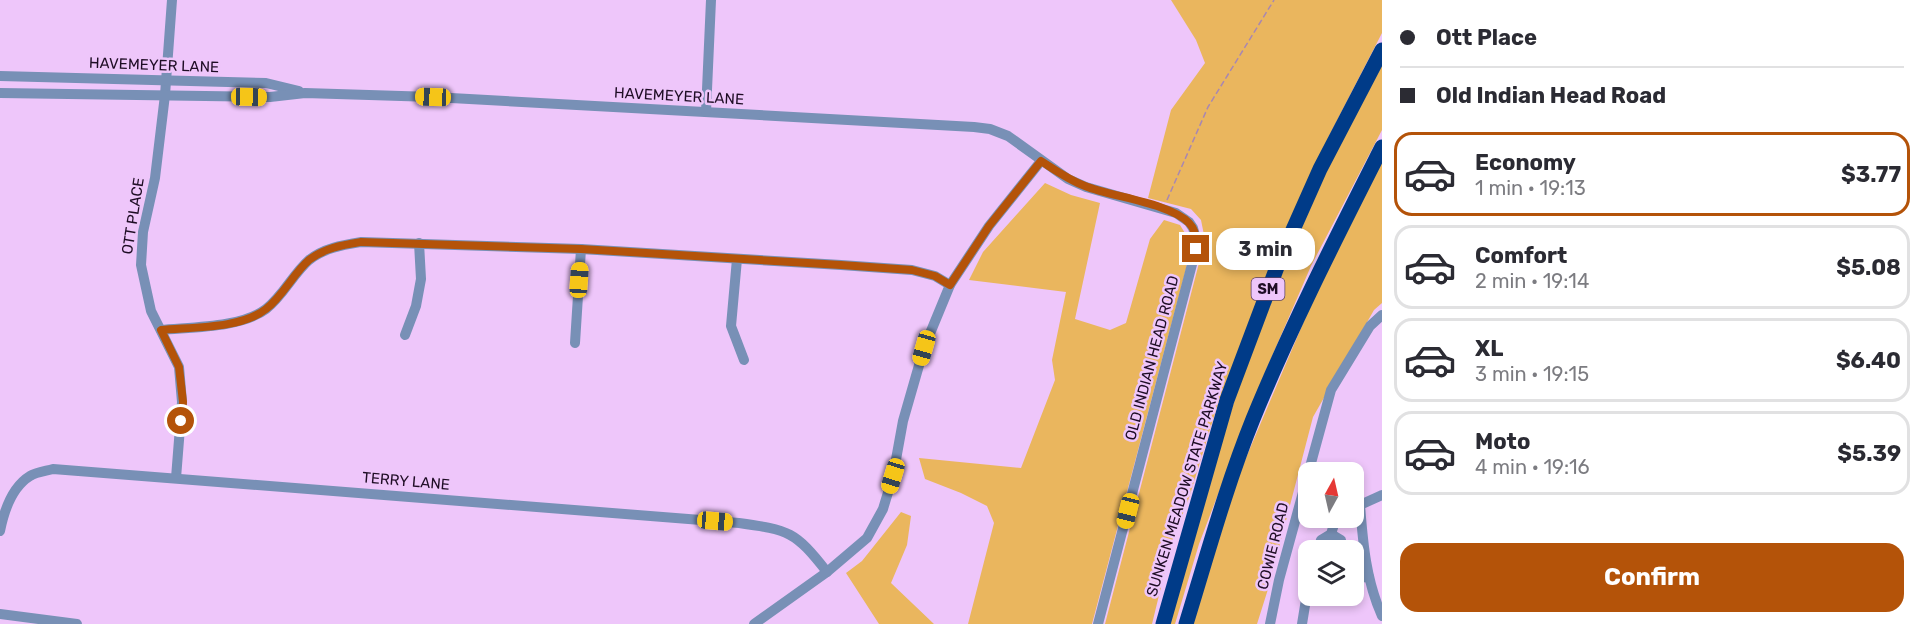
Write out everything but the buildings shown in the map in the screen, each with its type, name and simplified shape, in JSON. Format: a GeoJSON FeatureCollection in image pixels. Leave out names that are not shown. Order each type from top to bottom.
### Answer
{"type":"FeatureCollection","features":[{"type":"Feature","properties":{"kind":"highway","name":"SUNKEN MEADOW STATE PARKWAY"},"geometry":{"type":"LineString","coordinates":[[1163,624],[1227,400],[1280,259],[1320,169],[1382,50]]}},
{"type":"Feature","properties":{"kind":"highway","name":"SM"},"geometry":{"type":"LineString","coordinates":[[1186,624],[1228,488],[1252,420],[1322,266],[1382,147]]}},
{"type":"Feature","properties":{"kind":"street","name":"OTT PLACE"},"geometry":{"type":"LineString","coordinates":[[172,0],[165,95],[155,178],[143,232],[141,265],[151,311],[179,367],[183,402],[176,478]]}},
{"type":"Feature","properties":{"kind":"street"},"geometry":{"type":"LineString","coordinates":[[706,112],[711,0]]}},
{"type":"Feature","properties":{"kind":"street","name":"HAVEMEYER LANE"},"geometry":{"type":"LineString","coordinates":[[0,76],[266,83],[305,93]]}},
{"type":"Feature","properties":{"kind":"street","name":"HAVEMEYER LANE"},"geometry":{"type":"LineString","coordinates":[[0,93],[270,97],[305,93],[433,97],[918,123],[982,128],[1008,136],[1041,161]]}},
{"type":"Feature","properties":{"kind":"street"},"geometry":{"type":"LineString","coordinates":[[754,624],[827,572],[867,538],[883,509],[893,476],[903,421],[924,348],[950,285],[989,226],[1041,161]]}},
{"type":"Feature","properties":{"kind":"street","name":"OLD INDIAN HEAD ROAD"},"geometry":{"type":"LineString","coordinates":[[1041,161],[1068,179],[1086,187],[1176,213],[1189,222],[1196,235],[1196,249],[1098,624]]}},
{"type":"Feature","properties":{"kind":"street"},"geometry":{"type":"LineString","coordinates":[[161,330],[238,322],[264,310],[309,260],[336,246],[361,242],[581,249],[912,270],[935,276],[950,285]]}},
{"type":"Feature","properties":{"kind":"street"},"geometry":{"type":"LineString","coordinates":[[405,335],[416,306],[421,279],[419,243]]}},
{"type":"Feature","properties":{"kind":"street"},"geometry":{"type":"LineString","coordinates":[[575,343],[581,249]]}},
{"type":"Feature","properties":{"kind":"street"},"geometry":{"type":"LineString","coordinates":[[737,259],[731,326],[744,360]]}},
{"type":"Feature","properties":{"kind":"street","name":"COWIE ROAD"},"geometry":{"type":"LineString","coordinates":[[1313,462],[1330,390],[1370,326],[1382,315]]}},
{"type":"Feature","properties":{"kind":"street","name":"TERRY LANE"},"geometry":{"type":"LineString","coordinates":[[0,531],[4,513],[16,488],[30,476],[53,469],[727,522],[776,528],[793,535],[808,548],[827,572]]}},
{"type":"Feature","properties":{"kind":"street"},"geometry":{"type":"LineString","coordinates":[[1364,501],[1382,495]]}},
{"type":"Feature","properties":{"kind":"street","name":"COWIE ROAD"},"geometry":{"type":"LineString","coordinates":[[1270,624],[1279,580],[1298,516]]}},
{"type":"Feature","properties":{"kind":"street"},"geometry":{"type":"LineString","coordinates":[[1321,540],[1331,534],[1333,528]]}},
{"type":"Feature","properties":{"kind":"street"},"geometry":{"type":"LineString","coordinates":[[1360,528],[1371,592],[1382,616]]}},
{"type":"Feature","properties":{"kind":"street"},"geometry":{"type":"LineString","coordinates":[[1331,534],[1341,540]]}},
{"type":"Feature","properties":{"kind":"street"},"geometry":{"type":"LineString","coordinates":[[1364,577],[1369,577]]}},
{"type":"Feature","properties":{"kind":"street"},"geometry":{"type":"LineString","coordinates":[[1302,624],[1305,606]]}},
{"type":"Feature","properties":{"kind":"street"},"geometry":{"type":"LineString","coordinates":[[0,614],[77,624]]}},
{"type":"Feature","properties":{"kind":"path"},"geometry":{"type":"LineString","coordinates":[[1164,209],[1208,107],[1274,0]]}},
{"type":"Feature","properties":{"kind":"shaded area"},"geometry":{"type":"Polygon","coordinates":[[[1171,0],[1382,0],[1382,33],[1329,136],[1240,346],[1216,410],[1189,498],[1173,538],[1152,624],[1105,624],[1205,240],[1201,220],[1191,209],[1148,198],[1171,110],[1205,63],[1196,40],[1171,0]]]}},
{"type":"Feature","properties":{"kind":"shaded area"},"geometry":{"type":"Polygon","coordinates":[[[1382,61],[1382,130],[1311,266],[1261,382],[1199,544],[1175,624],[1170,624],[1196,522],[1253,342],[1323,177],[1382,61]]]}},
{"type":"Feature","properties":{"kind":"shaded area"},"geometry":{"type":"Polygon","coordinates":[[[1382,158],[1382,303],[1374,310],[1313,417],[1301,462],[1298,462],[1298,475],[1257,624],[1193,624],[1237,479],[1329,262],[1382,158]]]}},
{"type":"Feature","properties":{"kind":"shaded area"},"geometry":{"type":"Polygon","coordinates":[[[1045,183],[1071,195],[1100,203],[1075,319],[1110,330],[1126,323],[1150,239],[1164,220],[1180,225],[1191,243],[1092,624],[968,624],[994,523],[987,506],[925,479],[919,458],[1021,468],[1055,380],[1052,360],[1066,292],[969,280],[983,252],[1045,183]]]}},
{"type":"Feature","properties":{"kind":"shaded area"},"geometry":{"type":"Polygon","coordinates":[[[901,512],[911,516],[907,545],[891,583],[934,624],[879,624],[846,573],[862,561],[901,512]]]}},
{"type":"Feature","properties":{"kind":"route"},"geometry":{"type":"LineString","coordinates":[[181,421],[183,402],[179,367],[161,330],[238,322],[264,310],[309,260],[336,246],[361,242],[581,249],[841,265],[912,270],[935,276],[950,285],[989,226],[1041,161],[1068,179],[1086,187],[1176,213],[1189,222],[1193,228],[1196,235],[1196,249]]}}]}
